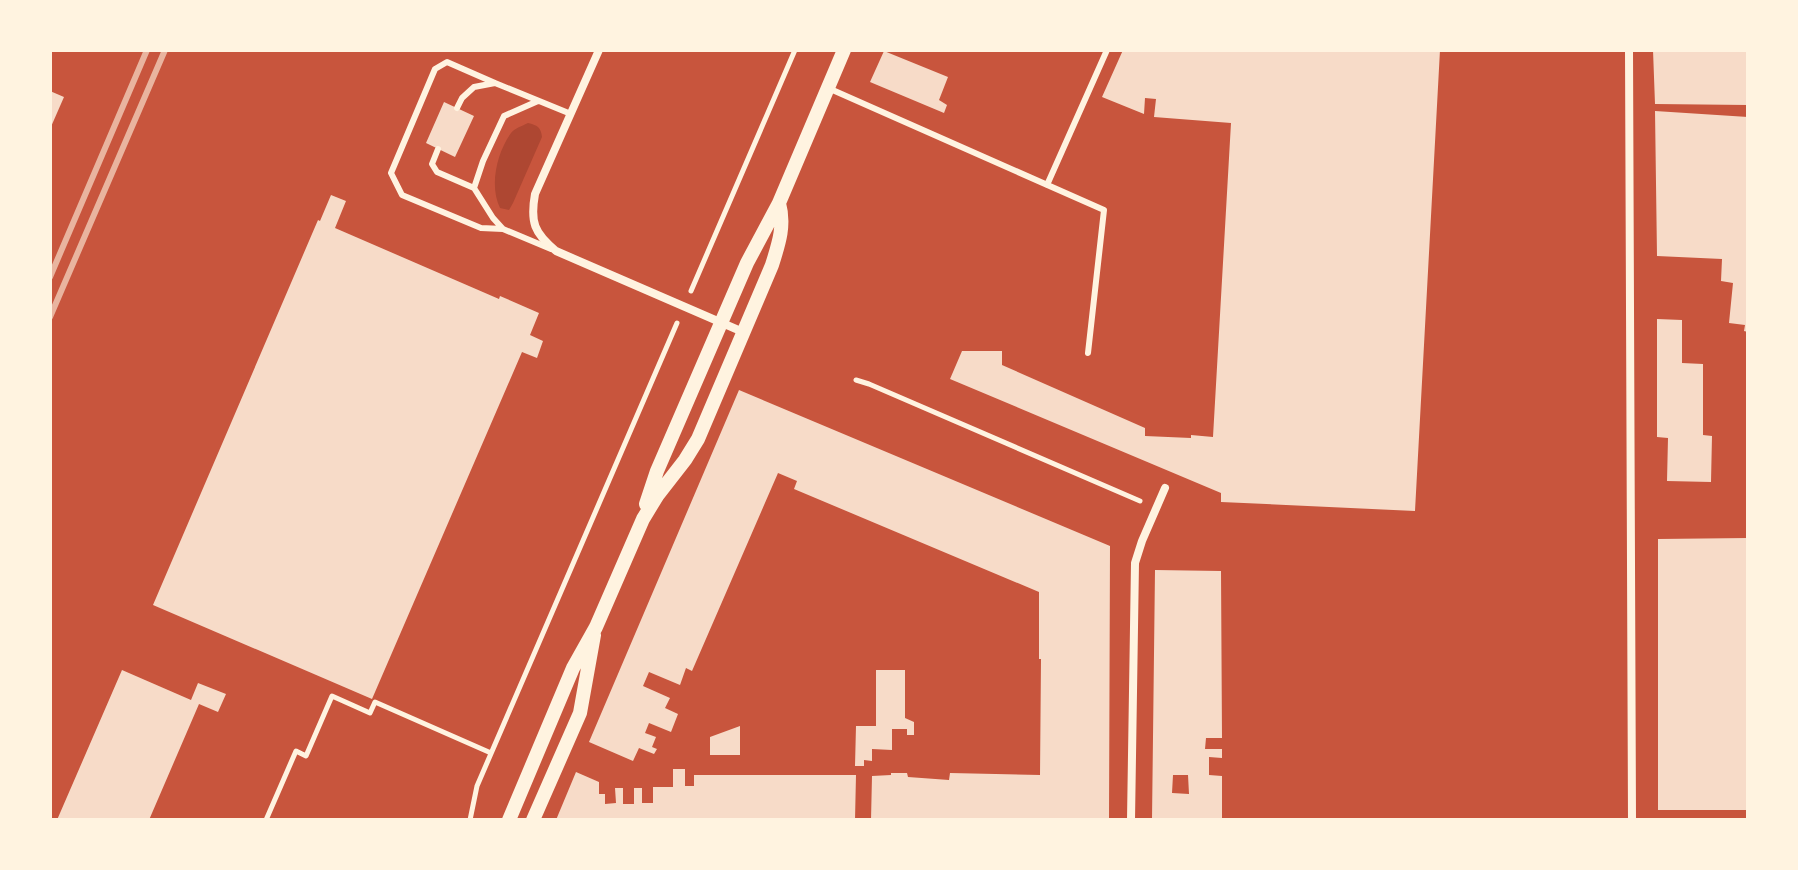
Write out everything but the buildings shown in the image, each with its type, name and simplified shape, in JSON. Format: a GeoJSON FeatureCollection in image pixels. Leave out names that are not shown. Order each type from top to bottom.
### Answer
{"type":"FeatureCollection","features":[{"type":"Feature","properties":{"kind":"street"},"geometry":{"type":"LineString","coordinates":[[599,50],[535,194],[532,209],[538,234],[556,251],[743,332]]}},
{"type":"Feature","properties":{"kind":"street"},"geometry":{"type":"LineString","coordinates":[[643,519],[651,485],[747,263],[779,203],[844,50]]}},
{"type":"Feature","properties":{"kind":"street"},"geometry":{"type":"LineString","coordinates":[[1629,50],[1632,820]]}},
{"type":"Feature","properties":{"kind":"street"},"geometry":{"type":"LineString","coordinates":[[509,820],[573,668],[596,627],[643,519],[698,439],[777,251],[783,217],[779,203]]}},
{"type":"Feature","properties":{"kind":"street"},"geometry":{"type":"LineString","coordinates":[[1131,820],[1135,563],[1165,488]]}},
{"type":"Feature","properties":{"kind":"street"},"geometry":{"type":"LineString","coordinates":[[533,820],[580,713],[596,627]]}},
{"type":"Feature","properties":{"kind":"lane"},"geometry":{"type":"LineString","coordinates":[[1047,185],[1107,50]]}},
{"type":"Feature","properties":{"kind":"lane"},"geometry":{"type":"LineString","coordinates":[[556,251],[503,229],[481,228],[402,195],[391,173],[435,69],[447,62],[571,114]]}},
{"type":"Feature","properties":{"kind":"lane"},"geometry":{"type":"LineString","coordinates":[[457,108],[462,98],[474,87],[495,83]]}},
{"type":"Feature","properties":{"kind":"lane"},"geometry":{"type":"LineString","coordinates":[[828,88],[1104,210],[1088,353]]}},
{"type":"Feature","properties":{"kind":"lane"},"geometry":{"type":"LineString","coordinates":[[474,188],[504,116],[538,101]]}},
{"type":"Feature","properties":{"kind":"lane"},"geometry":{"type":"LineString","coordinates":[[438,149],[432,164],[437,172],[474,188],[503,229]]}},
{"type":"Feature","properties":{"kind":"path"},"geometry":{"type":"LineString","coordinates":[[470,820],[477,786],[795,50]]}},
{"type":"Feature","properties":{"kind":"path"},"geometry":{"type":"LineString","coordinates":[[856,380],[1156,507]]}},
{"type":"Feature","properties":{"kind":"path"},"geometry":{"type":"LineString","coordinates":[[266,820],[296,751],[306,756],[332,696],[370,713],[375,702],[491,753]]}},
{"type":"Feature","properties":{"kind":"shaded area"},"geometry":{"type":"Polygon","coordinates":[[[528,123],[538,127],[542,137],[509,210],[500,208],[495,190],[498,159],[511,133],[528,123]]]}},
{"type":"Feature","properties":{"kind":"railway"},"geometry":{"type":"LineString","coordinates":[[50,277],[147,50]]}},
{"type":"Feature","properties":{"kind":"railway"},"geometry":{"type":"LineString","coordinates":[[50,317],[165,50]]}}]}
